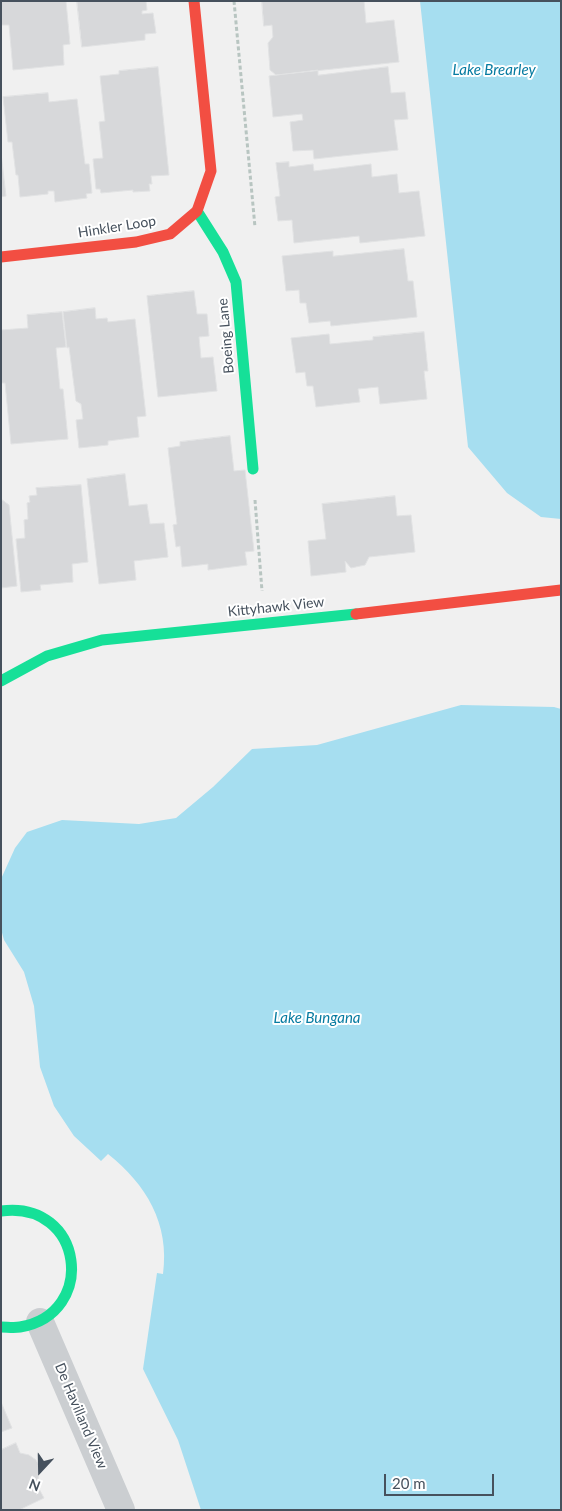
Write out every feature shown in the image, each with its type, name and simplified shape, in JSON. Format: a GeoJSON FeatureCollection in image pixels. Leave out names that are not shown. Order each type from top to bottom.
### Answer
{"type":"FeatureCollection","features":[{"type":"Feature","properties":{"kind":"street"},"geometry":{"type":"LineString","coordinates":[[194,1],[211,171],[197,211]]}},
{"type":"Feature","properties":{"kind":"street","name":"Hinkler Loop"},"geometry":{"type":"LineString","coordinates":[[1,257],[136,242],[170,234],[197,211]]}},
{"type":"Feature","properties":{"kind":"street","name":"Boeing Lane"},"geometry":{"type":"LineString","coordinates":[[197,211],[223,252],[236,282],[253,469]]}},
{"type":"Feature","properties":{"kind":"street","name":"Kittyhawk View"},"geometry":{"type":"LineString","coordinates":[[1,681],[47,656],[102,640],[265,624],[561,590]]}},
{"type":"Feature","properties":{"kind":"street"},"geometry":{"type":"LineString","coordinates":[[1,1211],[9,1209],[25,1211],[41,1216],[54,1226],[64,1238],[70,1253],[72,1269],[70,1286],[63,1300],[53,1312],[40,1322],[26,1326],[11,1328],[1,1326]]}},
{"type":"Feature","properties":{"kind":"street","name":"De Havilland View"},"geometry":{"type":"LineString","coordinates":[[40,1322],[121,1510]]}},
{"type":"Feature","properties":{"kind":"path"},"geometry":{"type":"LineString","coordinates":[[234,1],[255,227]]}},
{"type":"Feature","properties":{"kind":"path"},"geometry":{"type":"LineString","coordinates":[[253,469],[265,624]]}},
{"type":"Feature","properties":{"kind":"water","name":"Lake Brearley"},"geometry":{"type":"Polygon","coordinates":[[[420,1],[561,1],[561,519],[541,517],[507,493],[468,447],[420,1]]]}},
{"type":"Feature","properties":{"kind":"water","name":"Lake Bungana"},"geometry":{"type":"Polygon","coordinates":[[[461,705],[554,707],[561,709],[561,1510],[201,1510],[178,1440],[143,1369],[157,1273],[163,1274],[163,1238],[159,1222],[152,1206],[134,1178],[108,1154],[101,1161],[74,1136],[54,1106],[40,1067],[34,1006],[24,972],[4,940],[1,929],[1,879],[15,848],[27,832],[62,820],[139,824],[176,818],[213,787],[252,749],[317,745],[461,705]]]}},
{"type":"Feature","properties":{"kind":"building"},"geometry":{"type":"Polygon","coordinates":[[[1,1],[66,1],[70,44],[63,45],[64,65],[13,70],[9,25],[1,25],[1,1]]]}},
{"type":"Feature","properties":{"kind":"building"},"geometry":{"type":"Polygon","coordinates":[[[77,1],[146,1],[147,10],[142,11],[142,14],[153,13],[156,33],[145,34],[145,40],[82,47],[77,1]]]}},
{"type":"Feature","properties":{"kind":"building"},"geometry":{"type":"Polygon","coordinates":[[[262,1],[364,1],[366,23],[394,20],[399,62],[276,75],[270,70],[268,43],[273,37],[272,25],[264,26],[262,1]]]}},
{"type":"Feature","properties":{"kind":"building"},"geometry":{"type":"Polygon","coordinates":[[[158,67],[169,175],[151,176],[152,184],[149,184],[150,191],[133,192],[133,190],[101,193],[100,189],[96,189],[93,159],[103,158],[99,122],[105,121],[100,76],[119,74],[119,71],[158,67]]]}},
{"type":"Feature","properties":{"kind":"building"},"geometry":{"type":"Polygon","coordinates":[[[388,67],[391,93],[405,92],[408,119],[394,120],[398,150],[314,159],[313,150],[293,151],[290,122],[303,120],[302,114],[273,117],[269,76],[318,70],[318,75],[388,67]]]}},
{"type":"Feature","properties":{"kind":"building"},"geometry":{"type":"Polygon","coordinates":[[[48,93],[49,102],[77,99],[85,164],[89,164],[92,193],[86,194],[87,198],[55,202],[54,191],[48,191],[48,194],[20,197],[12,142],[8,142],[3,97],[48,93]]]}},
{"type":"Feature","properties":{"kind":"building"},"geometry":{"type":"Polygon","coordinates":[[[1,153],[6,196],[1,197],[1,153]]]}},
{"type":"Feature","properties":{"kind":"building"},"geometry":{"type":"Polygon","coordinates":[[[289,162],[289,167],[313,164],[314,171],[371,164],[372,177],[397,174],[399,193],[419,191],[425,236],[360,243],[359,236],[294,243],[292,220],[278,221],[275,197],[280,196],[276,163],[289,162]]]}},
{"type":"Feature","properties":{"kind":"building"},"geometry":{"type":"Polygon","coordinates":[[[404,249],[408,281],[413,281],[417,317],[331,326],[330,321],[309,323],[306,303],[300,303],[299,290],[286,291],[282,256],[333,251],[333,256],[404,249]]]}},
{"type":"Feature","properties":{"kind":"building"},"geometry":{"type":"Polygon","coordinates":[[[194,291],[197,314],[207,314],[209,336],[199,337],[201,358],[213,357],[217,391],[158,397],[147,296],[194,291]]]}},
{"type":"Feature","properties":{"kind":"building"},"geometry":{"type":"Polygon","coordinates":[[[95,308],[96,319],[107,318],[108,322],[135,319],[146,416],[137,417],[139,437],[108,441],[108,445],[79,448],[76,420],[83,419],[81,404],[76,401],[63,312],[95,308]]]}},
{"type":"Feature","properties":{"kind":"building"},"geometry":{"type":"Polygon","coordinates":[[[62,312],[66,347],[56,348],[60,389],[63,389],[68,439],[11,444],[5,383],[1,383],[1,330],[28,328],[27,315],[62,312]]]}},
{"type":"Feature","properties":{"kind":"building"},"geometry":{"type":"Polygon","coordinates":[[[424,332],[428,371],[424,371],[427,399],[380,404],[378,387],[358,389],[360,402],[316,407],[313,386],[307,386],[305,372],[296,373],[291,338],[329,334],[330,344],[424,332]]]}},
{"type":"Feature","properties":{"kind":"building"},"geometry":{"type":"Polygon","coordinates":[[[230,436],[234,471],[245,470],[254,551],[245,552],[247,565],[208,570],[208,564],[182,567],[180,546],[176,547],[173,525],[177,524],[168,448],[180,446],[180,442],[230,436]]]}},
{"type":"Feature","properties":{"kind":"building"},"geometry":{"type":"Polygon","coordinates":[[[125,474],[129,506],[147,504],[150,524],[164,523],[168,557],[134,561],[136,580],[99,584],[87,479],[125,474]]]}},
{"type":"Feature","properties":{"kind":"building"},"geometry":{"type":"Polygon","coordinates":[[[81,485],[88,562],[72,564],[73,582],[40,585],[41,590],[21,592],[16,539],[25,538],[24,520],[28,519],[27,503],[30,502],[29,496],[37,495],[36,488],[81,485]]]}},
{"type":"Feature","properties":{"kind":"building"},"geometry":{"type":"Polygon","coordinates":[[[395,496],[397,516],[411,515],[415,552],[369,557],[365,565],[351,568],[345,561],[346,572],[311,576],[308,541],[326,539],[322,504],[395,496]]]}},
{"type":"Feature","properties":{"kind":"building"},"geometry":{"type":"Polygon","coordinates":[[[1,499],[9,505],[17,586],[1,588],[1,499]]]}},
{"type":"Feature","properties":{"kind":"building"},"geometry":{"type":"Polygon","coordinates":[[[1,1402],[12,1428],[1,1432],[1,1402]]]}},
{"type":"Feature","properties":{"kind":"building"},"geometry":{"type":"Polygon","coordinates":[[[16,1443],[20,1453],[29,1455],[36,1460],[40,1467],[37,1485],[44,1498],[19,1510],[1,1510],[1,1450],[16,1443]]]}},
{"type":"Feature","properties":{"kind":"traffic: fast"},"geometry":{"type":"LineString","coordinates":[[197,211],[223,252],[236,282],[253,469]]}},
{"type":"Feature","properties":{"kind":"traffic: fast"},"geometry":{"type":"LineString","coordinates":[[1,681],[47,656],[102,640],[356,614]]}},
{"type":"Feature","properties":{"kind":"traffic: fast"},"geometry":{"type":"LineString","coordinates":[[1,1211],[29,1212],[50,1223],[64,1239],[71,1260],[70,1282],[62,1302],[45,1318],[20,1327],[1,1327]]}},
{"type":"Feature","properties":{"kind":"traffic: jam"},"geometry":{"type":"LineString","coordinates":[[1,257],[136,242],[170,234],[197,211],[211,171],[194,1]]}},
{"type":"Feature","properties":{"kind":"traffic: jam"},"geometry":{"type":"LineString","coordinates":[[356,614],[561,590]]}}]}
